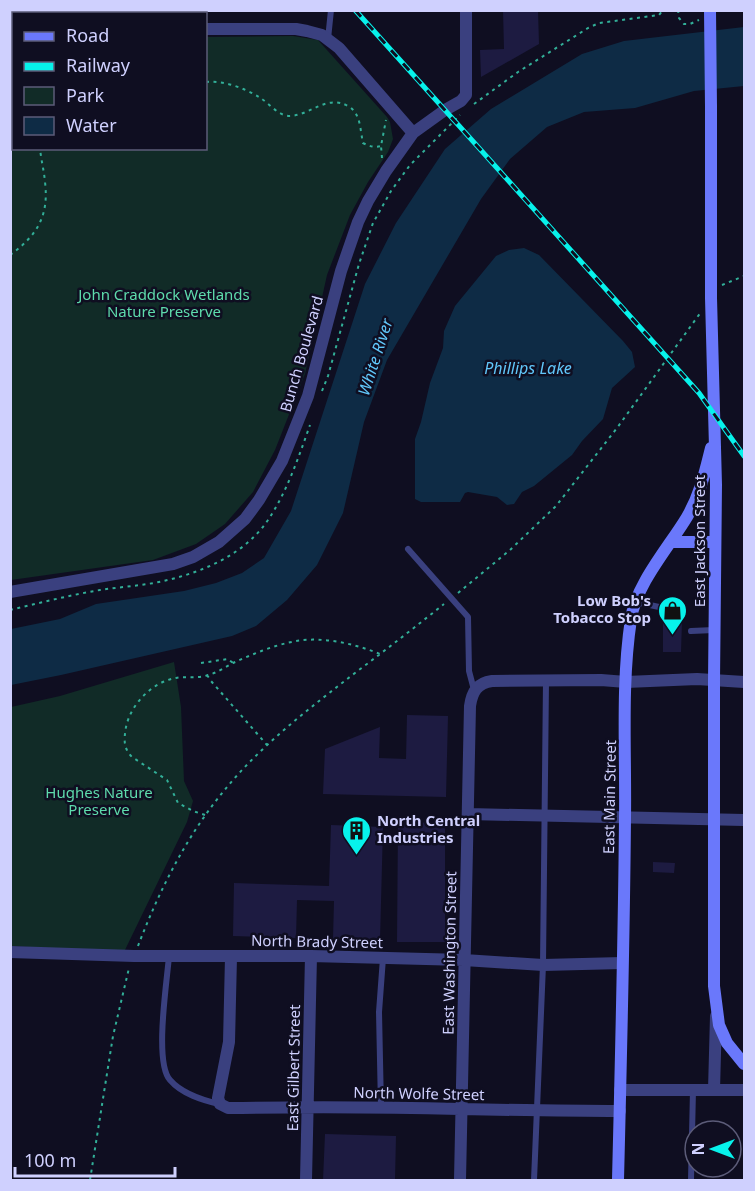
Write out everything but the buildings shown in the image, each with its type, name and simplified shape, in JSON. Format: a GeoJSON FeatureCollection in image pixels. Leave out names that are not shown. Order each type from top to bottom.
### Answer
{"type":"FeatureCollection","features":[{"type":"Feature","properties":{"kind":"main road","name":"East Jackson Street"},"geometry":{"type":"LineString","coordinates":[[710,10],[711,298],[716,467],[714,986],[719,1025],[726,1043],[744,1064]]}},
{"type":"Feature","properties":{"kind":"main road","name":"East Main Street"},"geometry":{"type":"LineString","coordinates":[[618,1180],[626,681],[631,619],[642,587],[697,498],[714,435]]}},
{"type":"Feature","properties":{"kind":"main road"},"geometry":{"type":"LineString","coordinates":[[671,542],[716,542]]}},
{"type":"Feature","properties":{"kind":"street","name":"Bunch Boulevard"},"geometry":{"type":"LineString","coordinates":[[10,592],[173,564],[219,542],[245,519],[271,482],[296,428],[308,396],[341,271],[351,240],[368,201],[413,133],[461,101],[466,95],[466,10]]}},
{"type":"Feature","properties":{"kind":"street"},"geometry":{"type":"LineString","coordinates":[[207,28],[296,29],[315,32],[339,48],[413,133]]}},
{"type":"Feature","properties":{"kind":"street"},"geometry":{"type":"LineString","coordinates":[[474,691],[482,683],[487,682],[697,679],[744,682]]}},
{"type":"Feature","properties":{"kind":"street","name":"East Washington Street"},"geometry":{"type":"LineString","coordinates":[[460,1180],[470,706],[474,691]]}},
{"type":"Feature","properties":{"kind":"street"},"geometry":{"type":"LineString","coordinates":[[468,814],[744,820]]}},
{"type":"Feature","properties":{"kind":"street","name":"North Brady Street"},"geometry":{"type":"LineString","coordinates":[[10,952],[134,956],[311,956],[543,964],[622,963]]}},
{"type":"Feature","properties":{"kind":"street","name":"East Gilbert Street"},"geometry":{"type":"LineString","coordinates":[[306,1180],[311,956]]}},
{"type":"Feature","properties":{"kind":"street"},"geometry":{"type":"LineString","coordinates":[[219,1104],[218,1093],[229,1042],[231,957]]}},
{"type":"Feature","properties":{"kind":"street"},"geometry":{"type":"LineString","coordinates":[[714,1090],[717,1008]]}},
{"type":"Feature","properties":{"kind":"street"},"geometry":{"type":"LineString","coordinates":[[620,1089],[744,1090]]}},
{"type":"Feature","properties":{"kind":"street","name":"North Wolfe Street"},"geometry":{"type":"LineString","coordinates":[[219,1104],[228,1108],[620,1111]]}},
{"type":"Feature","properties":{"kind":"lane"},"geometry":{"type":"LineString","coordinates":[[328,39],[331,10]]}},
{"type":"Feature","properties":{"kind":"lane"},"geometry":{"type":"LineString","coordinates":[[408,549],[468,617],[469,671],[474,691]]}},
{"type":"Feature","properties":{"kind":"lane"},"geometry":{"type":"LineString","coordinates":[[636,602],[658,608]]}},
{"type":"Feature","properties":{"kind":"lane"},"geometry":{"type":"LineString","coordinates":[[691,631],[715,630]]}},
{"type":"Feature","properties":{"kind":"lane"},"geometry":{"type":"LineString","coordinates":[[534,1180],[543,964],[546,681]]}},
{"type":"Feature","properties":{"kind":"lane"},"geometry":{"type":"LineString","coordinates":[[169,956],[162,1038],[162,1059],[165,1071],[169,1080],[182,1089],[199,1099],[219,1104]]}},
{"type":"Feature","properties":{"kind":"lane"},"geometry":{"type":"LineString","coordinates":[[381,1108],[379,1012],[383,958]]}},
{"type":"Feature","properties":{"kind":"lane"},"geometry":{"type":"LineString","coordinates":[[691,1180],[693,1090]]}},
{"type":"Feature","properties":{"kind":"path"},"geometry":{"type":"LineString","coordinates":[[473,104],[526,66],[588,28],[599,23],[659,15],[663,10]]}},
{"type":"Feature","properties":{"kind":"path"},"geometry":{"type":"LineString","coordinates":[[739,10],[744,12]]}},
{"type":"Feature","properties":{"kind":"path"},"geometry":{"type":"LineString","coordinates":[[207,82],[222,83],[247,91],[282,114],[290,116],[329,102],[345,104],[358,118],[363,143],[368,146],[381,146]]}},
{"type":"Feature","properties":{"kind":"path"},"geometry":{"type":"LineString","coordinates":[[389,168],[382,160],[381,146],[387,117],[394,109]]}},
{"type":"Feature","properties":{"kind":"path"},"geometry":{"type":"LineString","coordinates":[[321,394],[373,224],[391,191],[410,165],[461,115]]}},
{"type":"Feature","properties":{"kind":"path"},"geometry":{"type":"LineString","coordinates":[[10,255],[39,227],[45,212],[47,199],[40,150]]}},
{"type":"Feature","properties":{"kind":"path"},"geometry":{"type":"LineString","coordinates":[[90,1180],[113,1036],[124,986],[164,884],[205,815],[224,790],[267,745],[302,714],[510,550],[556,506],[617,428],[686,332]]}},
{"type":"Feature","properties":{"kind":"path"},"geometry":{"type":"LineString","coordinates":[[10,610],[99,590],[158,582],[189,574],[224,559],[248,543],[269,518],[286,485],[310,423]]}},
{"type":"Feature","properties":{"kind":"path"},"geometry":{"type":"LineString","coordinates":[[205,815],[178,803],[167,780],[132,757],[124,746],[129,717],[145,693],[174,678],[207,675],[277,646],[304,640],[349,644],[380,654]]}},
{"type":"Feature","properties":{"kind":"path"},"geometry":{"type":"LineString","coordinates":[[201,663],[228,659],[233,663]]}},
{"type":"Feature","properties":{"kind":"path"},"geometry":{"type":"LineString","coordinates":[[207,675],[267,745]]}},
{"type":"Feature","properties":{"kind":"green space","name":"John Craddock Wetlands Nature Preserve"},"geometry":{"type":"Polygon","coordinates":[[[293,36],[318,40],[387,117],[393,139],[388,152],[350,215],[327,275],[305,374],[275,450],[253,492],[225,524],[196,544],[153,560],[11,580],[10,39],[12,39],[12,150],[207,150],[207,37],[293,36]]]}},
{"type":"Feature","properties":{"kind":"green space","name":"Hughes Nature Preserve"},"geometry":{"type":"Polygon","coordinates":[[[174,662],[181,707],[184,781],[193,801],[187,822],[124,952],[11,946],[11,707],[60,696],[174,662]]]}},
{"type":"Feature","properties":{"kind":"water","name":"White River"},"geometry":{"type":"Polygon","coordinates":[[[744,27],[744,86],[694,91],[635,108],[584,112],[547,127],[510,159],[481,199],[387,360],[364,422],[343,513],[317,565],[287,600],[256,626],[232,636],[11,685],[11,629],[60,619],[96,604],[184,591],[216,583],[242,573],[264,558],[291,511],[365,284],[396,223],[445,149],[491,109],[582,54],[624,41],[744,27]]]}},
{"type":"Feature","properties":{"kind":"water","name":"Phillips Lake"},"geometry":{"type":"Polygon","coordinates":[[[524,248],[539,255],[623,341],[632,352],[635,367],[612,388],[603,419],[572,455],[534,486],[522,492],[514,504],[507,505],[497,497],[468,492],[460,502],[421,502],[415,499],[415,439],[430,383],[443,348],[444,331],[455,306],[496,256],[509,250],[524,248]]]}},
{"type":"Feature","properties":{"kind":"railway"},"geometry":{"type":"LineString","coordinates":[[355,10],[699,393],[744,456]]}},
{"type":"Feature","properties":{"kind":"place","name":"Low Bob's Tobacco Stop"},"geometry":{"type":"Point","coordinates":[672,636]}},
{"type":"Feature","properties":{"kind":"place","name":"North Central Industries"},"geometry":{"type":"Point","coordinates":[356,856]}}]}
